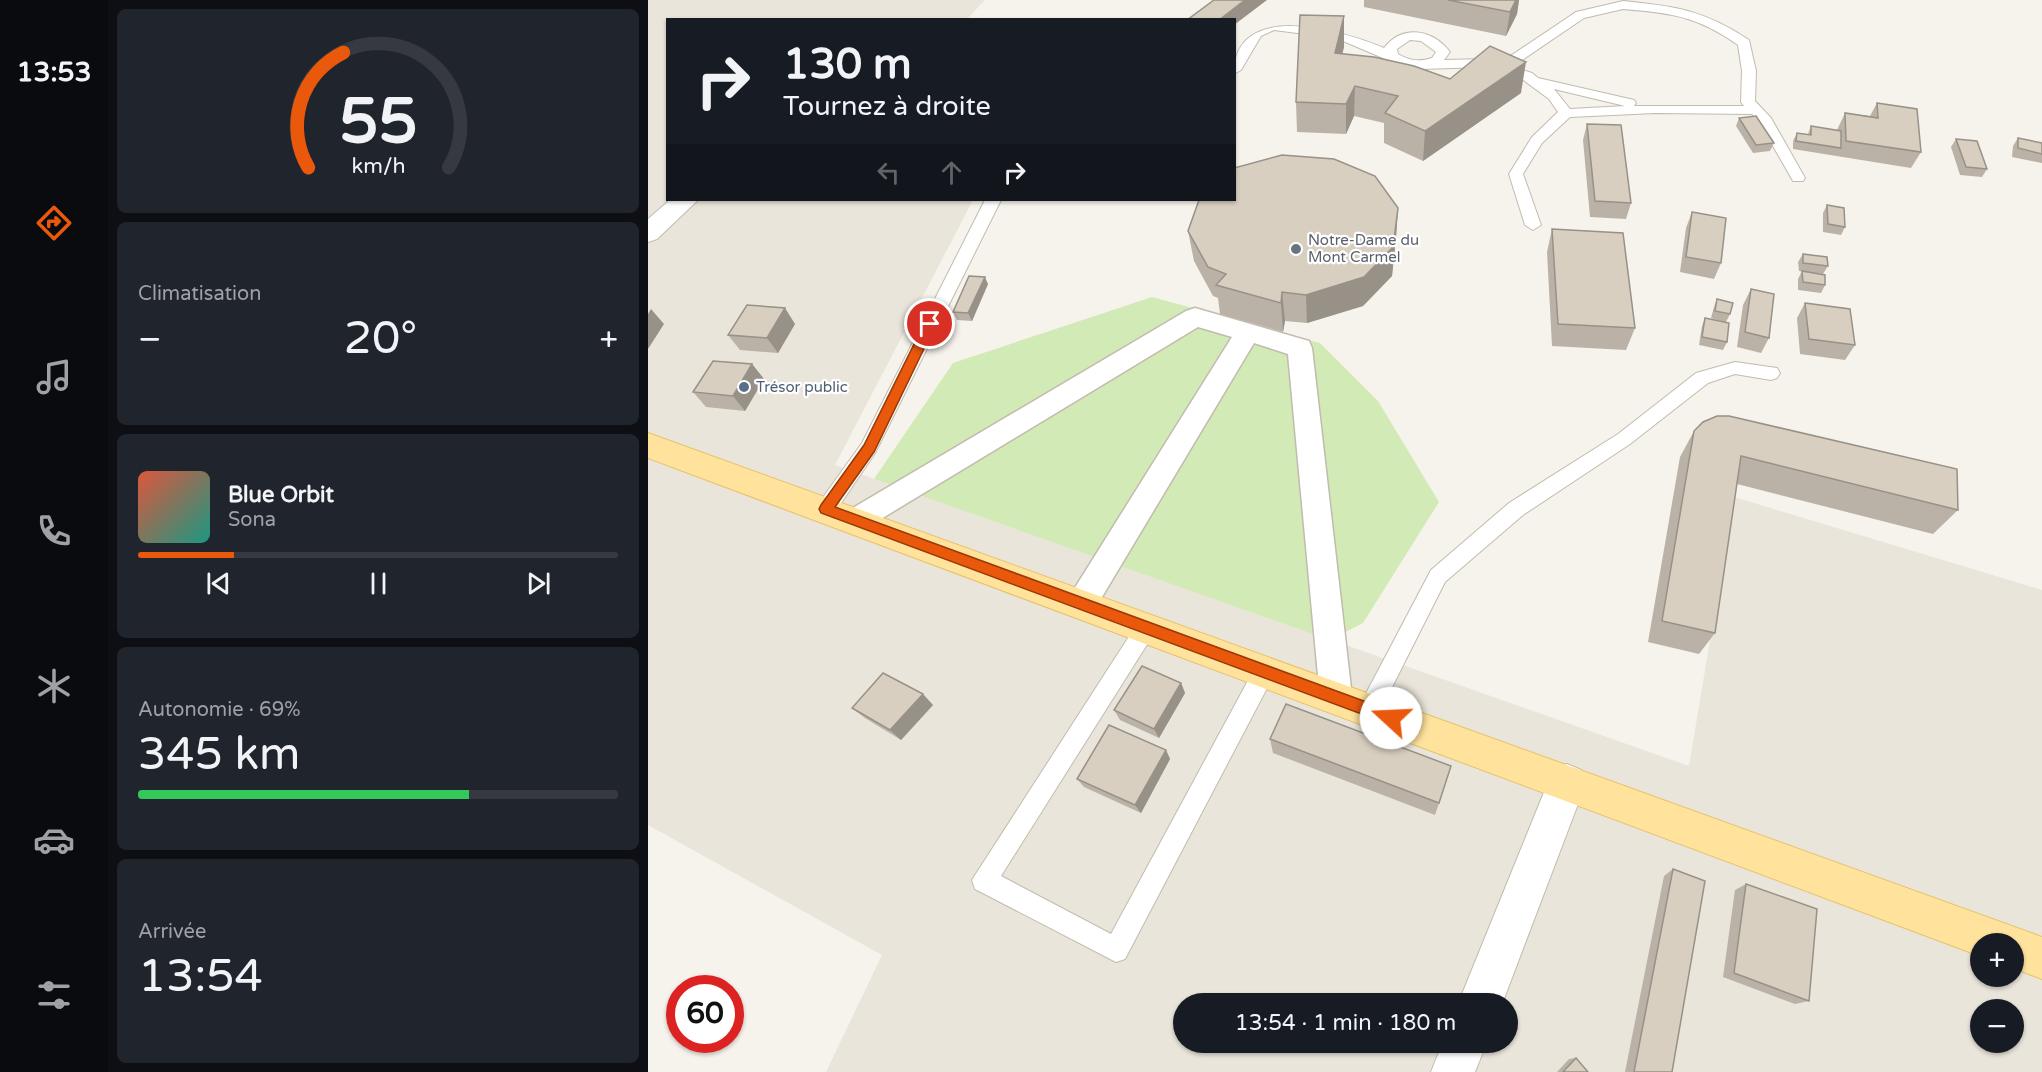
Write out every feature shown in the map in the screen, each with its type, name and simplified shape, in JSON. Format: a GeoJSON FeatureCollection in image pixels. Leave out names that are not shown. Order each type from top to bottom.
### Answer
{"type":"FeatureCollection","features":[{"type":"Feature","properties":{"kind":"main road"},"geometry":{"type":"LineString","coordinates":[[648,445],[1973,933]]}},
{"type":"Feature","properties":{"kind":"main road"},"geometry":{"type":"LineString","coordinates":[[2024,951],[2042,958]]}},
{"type":"Feature","properties":{"kind":"street"},"geometry":{"type":"LineString","coordinates":[[648,233],[684,201]]}},
{"type":"Feature","properties":{"kind":"street"},"geometry":{"type":"LineString","coordinates":[[841,515],[1195,317],[1300,348],[1336,697]]}},
{"type":"Feature","properties":{"kind":"street"},"geometry":{"type":"LineString","coordinates":[[1082,603],[1248,332]]}},
{"type":"Feature","properties":{"kind":"street"},"geometry":{"type":"LineString","coordinates":[[1484,993],[1567,783]]}},
{"type":"Feature","properties":{"kind":"street"},"geometry":{"type":"LineString","coordinates":[[1453,1072],[1461,1053]]}},
{"type":"Feature","properties":{"kind":"lane"},"geometry":{"type":"LineString","coordinates":[[1502,68],[1580,15],[1623,5],[1676,10],[1721,27],[1744,43],[1749,71],[1748,102],[1764,118],[1798,178]]}},
{"type":"Feature","properties":{"kind":"lane"},"geometry":{"type":"LineString","coordinates":[[1236,67],[1256,33],[1273,26],[1339,34],[1402,38],[1421,36],[1454,52],[1569,90],[1655,109]]}},
{"type":"Feature","properties":{"kind":"lane"},"geometry":{"type":"LineString","coordinates":[[1339,34],[1404,63],[1421,66],[1486,63]]}},
{"type":"Feature","properties":{"kind":"lane"},"geometry":{"type":"LineString","coordinates":[[1392,56],[1390,49],[1394,42],[1402,38]]}},
{"type":"Feature","properties":{"kind":"lane"},"geometry":{"type":"LineString","coordinates":[[1421,66],[1437,61],[1443,52],[1437,42]]}},
{"type":"Feature","properties":{"kind":"lane"},"geometry":{"type":"LineString","coordinates":[[1527,76],[1554,96],[1566,113]]}},
{"type":"Feature","properties":{"kind":"lane"},"geometry":{"type":"LineString","coordinates":[[1533,225],[1516,174],[1525,153],[1549,126],[1566,113],[1655,109],[1756,110]]}},
{"type":"Feature","properties":{"kind":"lane"},"geometry":{"type":"LineString","coordinates":[[841,515],[869,448],[992,201]]}},
{"type":"Feature","properties":{"kind":"lane"},"geometry":{"type":"LineString","coordinates":[[1369,710],[1438,576],[1516,509],[1624,439],[1702,378],[1735,368],[1771,373]]}},
{"type":"Feature","properties":{"kind":"lane"},"geometry":{"type":"LineString","coordinates":[[1146,628],[984,880],[1116,950],[1265,671]]}},
{"type":"Feature","properties":{"kind":"shaded area"},"geometry":{"type":"Polygon","coordinates":[[[648,0],[985,0],[968,18],[666,18],[666,201],[972,201],[835,465],[1689,766],[1734,497],[2042,590],[2042,1072],[826,1072],[882,955],[648,825],[648,0]]]}},
{"type":"Feature","properties":{"kind":"green space"},"geometry":{"type":"Polygon","coordinates":[[[1152,297],[1320,343],[1378,401],[1439,502],[1363,623],[1330,640],[874,479],[953,363],[1152,297]]]}},
{"type":"Feature","properties":{"kind":"building"},"geometry":{"type":"Polygon","coordinates":[[[1214,0],[1245,0],[1222,18],[1190,18],[1214,0]]]}},
{"type":"Feature","properties":{"kind":"building"},"geometry":{"type":"Polygon","coordinates":[[[1448,0],[1516,0],[1510,12],[1448,0]]]}},
{"type":"Feature","properties":{"kind":"building"},"geometry":{"type":"Polygon","coordinates":[[[1300,15],[1344,16],[1335,53],[1374,57],[1414,66],[1450,79],[1490,46],[1526,62],[1425,131],[1385,113],[1398,96],[1355,86],[1346,104],[1296,102],[1300,15]]]}},
{"type":"Feature","properties":{"kind":"building"},"geometry":{"type":"Polygon","coordinates":[[[1877,103],[1917,109],[1921,152],[1846,141],[1845,113],[1878,118],[1877,103]]]}},
{"type":"Feature","properties":{"kind":"building"},"geometry":{"type":"Polygon","coordinates":[[[1756,116],[1774,143],[1756,145],[1739,118],[1756,116]]]}},
{"type":"Feature","properties":{"kind":"building"},"geometry":{"type":"Polygon","coordinates":[[[1587,124],[1621,125],[1631,203],[1595,201],[1587,124]]]}},
{"type":"Feature","properties":{"kind":"building"},"geometry":{"type":"Polygon","coordinates":[[[1811,126],[1841,131],[1841,148],[1796,141],[1797,133],[1811,135],[1811,126]]]}},
{"type":"Feature","properties":{"kind":"building"},"geometry":{"type":"Polygon","coordinates":[[[2018,138],[2042,143],[2042,154],[2018,148],[2018,138]]]}},
{"type":"Feature","properties":{"kind":"building"},"geometry":{"type":"Polygon","coordinates":[[[1956,139],[1977,141],[1987,169],[1966,167],[1956,139]]]}},
{"type":"Feature","properties":{"kind":"building","name":"Notre-Dame du Mont Carmel"},"geometry":{"type":"Polygon","coordinates":[[[1282,155],[1334,159],[1375,176],[1398,208],[1393,247],[1364,277],[1306,295],[1282,292],[1281,303],[1216,285],[1226,274],[1208,267],[1188,231],[1199,201],[1236,201],[1236,167],[1282,155]]]}},
{"type":"Feature","properties":{"kind":"building"},"geometry":{"type":"Polygon","coordinates":[[[1827,205],[1844,208],[1845,227],[1828,224],[1827,205]]]}},
{"type":"Feature","properties":{"kind":"building"},"geometry":{"type":"Polygon","coordinates":[[[1692,212],[1726,218],[1721,263],[1686,257],[1692,212]]]}},
{"type":"Feature","properties":{"kind":"building"},"geometry":{"type":"Polygon","coordinates":[[[1552,229],[1623,233],[1635,328],[1558,324],[1552,229]]]}},
{"type":"Feature","properties":{"kind":"building"},"geometry":{"type":"Polygon","coordinates":[[[1803,254],[1827,257],[1828,266],[1803,263],[1803,254]]]}},
{"type":"Feature","properties":{"kind":"building"},"geometry":{"type":"Polygon","coordinates":[[[1802,271],[1825,275],[1825,285],[1803,282],[1802,271]]]}},
{"type":"Feature","properties":{"kind":"building"},"geometry":{"type":"Polygon","coordinates":[[[969,276],[985,277],[968,313],[953,312],[969,276]]]}},
{"type":"Feature","properties":{"kind":"building"},"geometry":{"type":"Polygon","coordinates":[[[1751,289],[1774,294],[1769,338],[1745,332],[1751,289]]]}},
{"type":"Feature","properties":{"kind":"building"},"geometry":{"type":"Polygon","coordinates":[[[1717,299],[1733,303],[1730,314],[1715,311],[1717,299]]]}},
{"type":"Feature","properties":{"kind":"building"},"geometry":{"type":"Polygon","coordinates":[[[1805,303],[1850,309],[1855,345],[1809,339],[1805,303]]]}},
{"type":"Feature","properties":{"kind":"building"},"geometry":{"type":"Polygon","coordinates":[[[747,305],[785,308],[767,338],[728,335],[747,305]]]}},
{"type":"Feature","properties":{"kind":"building"},"geometry":{"type":"Polygon","coordinates":[[[1705,318],[1729,323],[1727,342],[1702,337],[1705,318]]]}},
{"type":"Feature","properties":{"kind":"building"},"geometry":{"type":"Polygon","coordinates":[[[713,361],[752,364],[733,396],[693,392],[713,361]]]}},
{"type":"Feature","properties":{"kind":"building"},"geometry":{"type":"Polygon","coordinates":[[[1717,416],[1729,416],[1957,469],[1958,510],[1741,456],[1715,633],[1662,621],[1694,431],[1703,422],[1717,416]]]}},
{"type":"Feature","properties":{"kind":"building"},"geometry":{"type":"Polygon","coordinates":[[[1142,666],[1181,683],[1154,729],[1114,710],[1142,666]]]}},
{"type":"Feature","properties":{"kind":"building"},"geometry":{"type":"Polygon","coordinates":[[[883,673],[923,694],[890,730],[852,708],[883,673]]]}},
{"type":"Feature","properties":{"kind":"building"},"geometry":{"type":"Polygon","coordinates":[[[1286,704],[1451,766],[1439,803],[1270,739],[1286,704]]]}},
{"type":"Feature","properties":{"kind":"building"},"geometry":{"type":"Polygon","coordinates":[[[1109,725],[1166,750],[1135,805],[1077,779],[1109,725]]]}},
{"type":"Feature","properties":{"kind":"building"},"geometry":{"type":"Polygon","coordinates":[[[1673,869],[1705,881],[1672,1072],[1634,1072],[1673,869]]]}},
{"type":"Feature","properties":{"kind":"building"},"geometry":{"type":"Polygon","coordinates":[[[1746,884],[1817,909],[1809,1001],[1734,973],[1746,884]]]}},
{"type":"Feature","properties":{"kind":"building"},"geometry":{"type":"Polygon","coordinates":[[[1576,1058],[1588,1072],[1563,1072],[1576,1058]]]}},
{"type":"Feature","properties":{"kind":"place","name":"Notre-Dame du Mont Carmel"},"geometry":{"type":"Point","coordinates":[1296,249]}},
{"type":"Feature","properties":{"kind":"place","name":"Trésor public"},"geometry":{"type":"Point","coordinates":[744,387]}},
{"type":"Feature","properties":{"kind":"route"},"geometry":{"type":"LineString","coordinates":[[930,324],[869,448],[826,509],[1391,718]]}}]}
